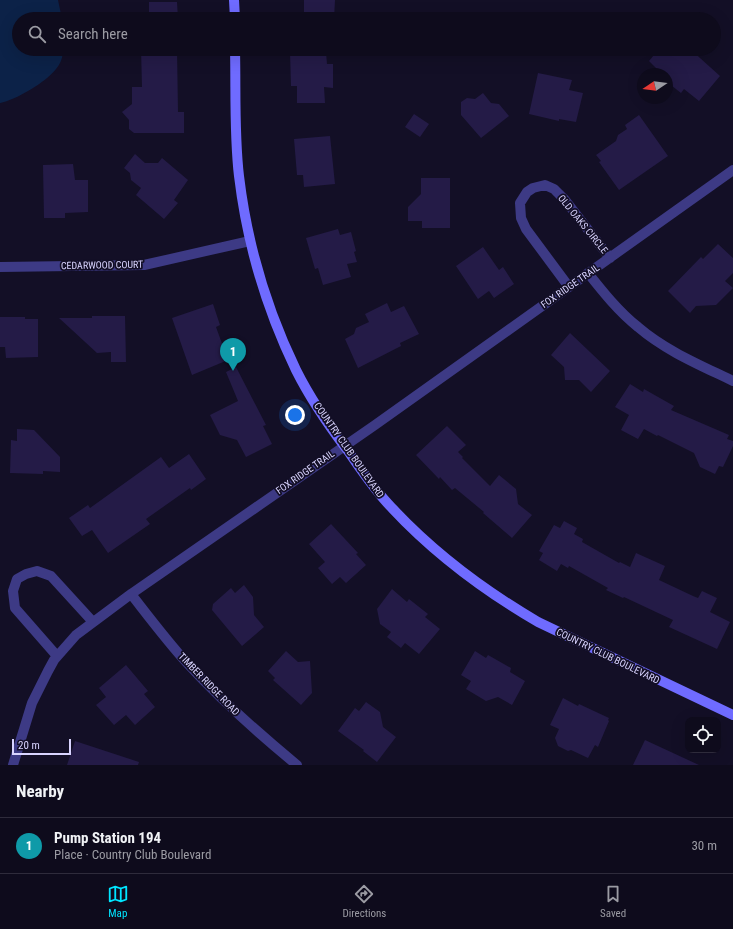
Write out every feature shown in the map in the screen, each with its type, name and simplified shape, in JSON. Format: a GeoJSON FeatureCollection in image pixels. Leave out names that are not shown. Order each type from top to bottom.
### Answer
{"type":"FeatureCollection","features":[{"type":"Feature","properties":{"kind":"street"},"geometry":{"type":"LineString","coordinates":[[234,0],[235,12]]}},
{"type":"Feature","properties":{"kind":"street","name":"COUNTRY CLUB BOULEVARD"},"geometry":{"type":"LineString","coordinates":[[235,56],[236,122],[239,176],[250,241],[264,293],[296,371],[325,418],[374,488],[418,534],[453,565],[509,605],[538,622],[733,715]]}},
{"type":"Feature","properties":{"kind":"street","name":"FOX RIDGE TRAIL"},"geometry":{"type":"LineString","coordinates":[[12,765],[32,704],[57,656],[72,639],[131,594],[344,446],[733,170]]}},
{"type":"Feature","properties":{"kind":"street","name":"OLD OAKS CIRCLE"},"geometry":{"type":"LineString","coordinates":[[569,287],[526,229],[521,218],[520,203],[527,192],[533,188],[545,186],[554,189],[565,200],[610,258]]}},
{"type":"Feature","properties":{"kind":"street","name":"CEDARWOOD COURT"},"geometry":{"type":"LineString","coordinates":[[0,267],[144,265],[250,241]]}},
{"type":"Feature","properties":{"kind":"street"},"geometry":{"type":"LineString","coordinates":[[588,274],[607,296],[643,331],[660,344],[686,359],[733,381]]}},
{"type":"Feature","properties":{"kind":"street"},"geometry":{"type":"LineString","coordinates":[[57,656],[15,608],[12,591],[16,579],[37,571],[51,576],[93,622]]}},
{"type":"Feature","properties":{"kind":"street","name":"TIMBER RIDGE ROAD"},"geometry":{"type":"LineString","coordinates":[[131,594],[187,662],[233,710],[258,734],[297,765]]}},
{"type":"Feature","properties":{"kind":"water"},"geometry":{"type":"Polygon","coordinates":[[[0,0],[58,0],[61,12],[12,12],[12,56],[62,57],[56,69],[38,85],[14,98],[0,103],[0,0]]]}},
{"type":"Feature","properties":{"kind":"building"},"geometry":{"type":"Polygon","coordinates":[[[304,0],[335,0],[334,12],[304,12],[304,0]]]}},
{"type":"Feature","properties":{"kind":"building"},"geometry":{"type":"Polygon","coordinates":[[[149,2],[177,2],[178,12],[149,12],[149,2]]]}},
{"type":"Feature","properties":{"kind":"building"},"geometry":{"type":"Polygon","coordinates":[[[141,56],[177,56],[178,112],[184,112],[184,133],[134,133],[129,129],[129,120],[122,112],[132,104],[132,87],[142,87],[141,56]]]}},
{"type":"Feature","properties":{"kind":"building"},"geometry":{"type":"Polygon","coordinates":[[[290,56],[326,56],[327,64],[333,64],[333,88],[324,87],[325,103],[297,103],[297,86],[291,86],[290,56]]]}},
{"type":"Feature","properties":{"kind":"building"},"geometry":{"type":"Polygon","coordinates":[[[653,56],[698,56],[720,76],[699,101],[684,89],[681,93],[673,87],[673,68],[656,68],[649,61],[653,56]]]}},
{"type":"Feature","properties":{"kind":"building"},"geometry":{"type":"Polygon","coordinates":[[[538,73],[572,80],[569,90],[583,93],[576,122],[559,119],[559,121],[529,114],[538,73]]]}},
{"type":"Feature","properties":{"kind":"building"},"geometry":{"type":"Polygon","coordinates":[[[483,93],[491,103],[499,104],[509,116],[481,138],[461,115],[461,102],[467,98],[475,99],[483,93]]]}},
{"type":"Feature","properties":{"kind":"building"},"geometry":{"type":"Polygon","coordinates":[[[414,114],[429,124],[420,137],[405,127],[414,114]]]}},
{"type":"Feature","properties":{"kind":"building"},"geometry":{"type":"Polygon","coordinates":[[[639,115],[668,156],[619,190],[599,162],[601,161],[596,155],[616,141],[618,135],[627,129],[625,125],[639,115]]]}},
{"type":"Feature","properties":{"kind":"building"},"geometry":{"type":"Polygon","coordinates":[[[330,136],[335,184],[304,187],[303,175],[297,175],[294,139],[330,136]]]}},
{"type":"Feature","properties":{"kind":"building"},"geometry":{"type":"Polygon","coordinates":[[[135,154],[145,163],[158,163],[162,158],[188,180],[174,200],[178,203],[164,219],[136,195],[141,188],[131,180],[130,173],[124,168],[135,154]]]}},
{"type":"Feature","properties":{"kind":"building"},"geometry":{"type":"Polygon","coordinates":[[[73,164],[75,180],[88,180],[88,212],[65,213],[65,218],[44,218],[43,165],[73,164]]]}},
{"type":"Feature","properties":{"kind":"building"},"geometry":{"type":"Polygon","coordinates":[[[421,178],[450,178],[450,228],[422,228],[422,221],[408,221],[408,207],[421,194],[421,178]]]}},
{"type":"Feature","properties":{"kind":"building"},"geometry":{"type":"Polygon","coordinates":[[[338,229],[340,235],[351,232],[357,262],[347,264],[351,277],[323,285],[318,268],[315,269],[306,238],[338,229]]]}},
{"type":"Feature","properties":{"kind":"building"},"geometry":{"type":"Polygon","coordinates":[[[718,244],[733,258],[733,273],[725,281],[733,288],[716,305],[696,306],[690,313],[668,291],[701,257],[703,259],[718,244]]]}},
{"type":"Feature","properties":{"kind":"building"},"geometry":{"type":"Polygon","coordinates":[[[483,247],[499,270],[503,267],[514,284],[494,298],[489,291],[478,299],[456,266],[483,247]]]}},
{"type":"Feature","properties":{"kind":"building"},"geometry":{"type":"Polygon","coordinates":[[[387,303],[391,312],[404,306],[419,334],[400,343],[401,346],[358,368],[345,339],[354,334],[356,328],[369,322],[365,314],[387,303]]]}},
{"type":"Feature","properties":{"kind":"building"},"geometry":{"type":"Polygon","coordinates":[[[213,304],[220,325],[216,327],[228,360],[192,375],[172,318],[213,304]]]}},
{"type":"Feature","properties":{"kind":"building"},"geometry":{"type":"Polygon","coordinates":[[[92,316],[125,316],[126,362],[111,362],[111,352],[97,353],[59,318],[92,318],[92,316]]]}},
{"type":"Feature","properties":{"kind":"building"},"geometry":{"type":"Polygon","coordinates":[[[0,317],[25,317],[25,319],[38,319],[38,357],[6,358],[5,347],[0,347],[0,317]]]}},
{"type":"Feature","properties":{"kind":"building"},"geometry":{"type":"Polygon","coordinates":[[[570,333],[610,371],[591,392],[579,380],[565,380],[564,367],[551,355],[570,333]]]}},
{"type":"Feature","properties":{"kind":"building"},"geometry":{"type":"Polygon","coordinates":[[[236,367],[266,425],[263,426],[272,444],[246,457],[237,440],[220,435],[210,415],[238,401],[226,372],[236,367]]]}},
{"type":"Feature","properties":{"kind":"building"},"geometry":{"type":"Polygon","coordinates":[[[630,384],[643,392],[644,389],[674,406],[671,410],[729,435],[727,439],[733,441],[733,446],[723,467],[719,466],[715,474],[700,467],[694,453],[658,435],[657,436],[644,429],[638,439],[621,430],[629,415],[615,407],[630,384]]]}},
{"type":"Feature","properties":{"kind":"building"},"geometry":{"type":"Polygon","coordinates":[[[447,426],[466,445],[458,452],[463,457],[462,458],[490,486],[499,475],[516,489],[518,504],[532,515],[512,538],[455,488],[452,490],[440,477],[439,479],[416,455],[447,426]]]}},
{"type":"Feature","properties":{"kind":"building"},"geometry":{"type":"Polygon","coordinates":[[[17,429],[34,430],[60,457],[60,472],[43,471],[43,474],[10,473],[11,440],[17,441],[17,429]]]}},
{"type":"Feature","properties":{"kind":"building"},"geometry":{"type":"Polygon","coordinates":[[[189,454],[206,479],[191,490],[190,488],[146,519],[150,524],[108,553],[92,530],[82,536],[69,518],[88,505],[90,508],[161,457],[169,468],[189,454]]]}},
{"type":"Feature","properties":{"kind":"building"},"geometry":{"type":"Polygon","coordinates":[[[564,521],[577,528],[574,534],[583,539],[582,542],[619,563],[620,562],[630,567],[636,553],[665,566],[659,580],[698,598],[702,591],[717,598],[710,612],[730,622],[717,649],[669,627],[673,620],[606,590],[608,588],[569,566],[568,568],[561,564],[557,571],[539,560],[543,553],[539,551],[554,525],[560,528],[564,521]]]}},
{"type":"Feature","properties":{"kind":"building"},"geometry":{"type":"Polygon","coordinates":[[[331,524],[358,553],[356,554],[366,565],[346,583],[340,577],[332,584],[318,568],[325,562],[309,544],[331,524]]]}},
{"type":"Feature","properties":{"kind":"building"},"geometry":{"type":"Polygon","coordinates":[[[244,585],[253,597],[254,615],[264,627],[242,646],[212,610],[213,604],[231,588],[235,593],[244,585]]]}},
{"type":"Feature","properties":{"kind":"building"},"geometry":{"type":"Polygon","coordinates":[[[392,589],[407,602],[409,599],[428,614],[425,617],[440,629],[419,654],[405,643],[401,648],[387,637],[391,632],[380,624],[377,609],[392,589]]]}},
{"type":"Feature","properties":{"kind":"building"},"geometry":{"type":"Polygon","coordinates":[[[286,651],[298,662],[310,661],[312,693],[301,705],[273,680],[275,678],[268,671],[286,651]]]}},
{"type":"Feature","properties":{"kind":"building"},"geometry":{"type":"Polygon","coordinates":[[[475,651],[486,658],[488,655],[511,668],[510,672],[525,681],[512,705],[498,697],[486,701],[466,689],[471,681],[461,675],[475,651]]]}},
{"type":"Feature","properties":{"kind":"building"},"geometry":{"type":"Polygon","coordinates":[[[126,665],[148,691],[144,694],[155,707],[135,725],[126,715],[114,725],[96,705],[106,697],[99,688],[126,665]]]}},
{"type":"Feature","properties":{"kind":"building"},"geometry":{"type":"Polygon","coordinates":[[[563,698],[578,706],[579,704],[609,718],[598,747],[595,745],[588,758],[558,746],[555,738],[559,729],[550,725],[563,698]]]}},
{"type":"Feature","properties":{"kind":"building"},"geometry":{"type":"Polygon","coordinates":[[[366,702],[380,712],[383,727],[396,737],[377,762],[363,751],[364,750],[338,731],[355,708],[359,711],[366,702]]]}},
{"type":"Feature","properties":{"kind":"building"},"geometry":{"type":"Polygon","coordinates":[[[645,740],[699,765],[633,765],[645,740]]]}},
{"type":"Feature","properties":{"kind":"building"},"geometry":{"type":"Polygon","coordinates":[[[75,741],[139,762],[138,765],[67,765],[75,741]]]}},
{"type":"Feature","properties":{"kind":"place","name":"Pump Station 194"},"geometry":{"type":"Point","coordinates":[233,371]}}]}
